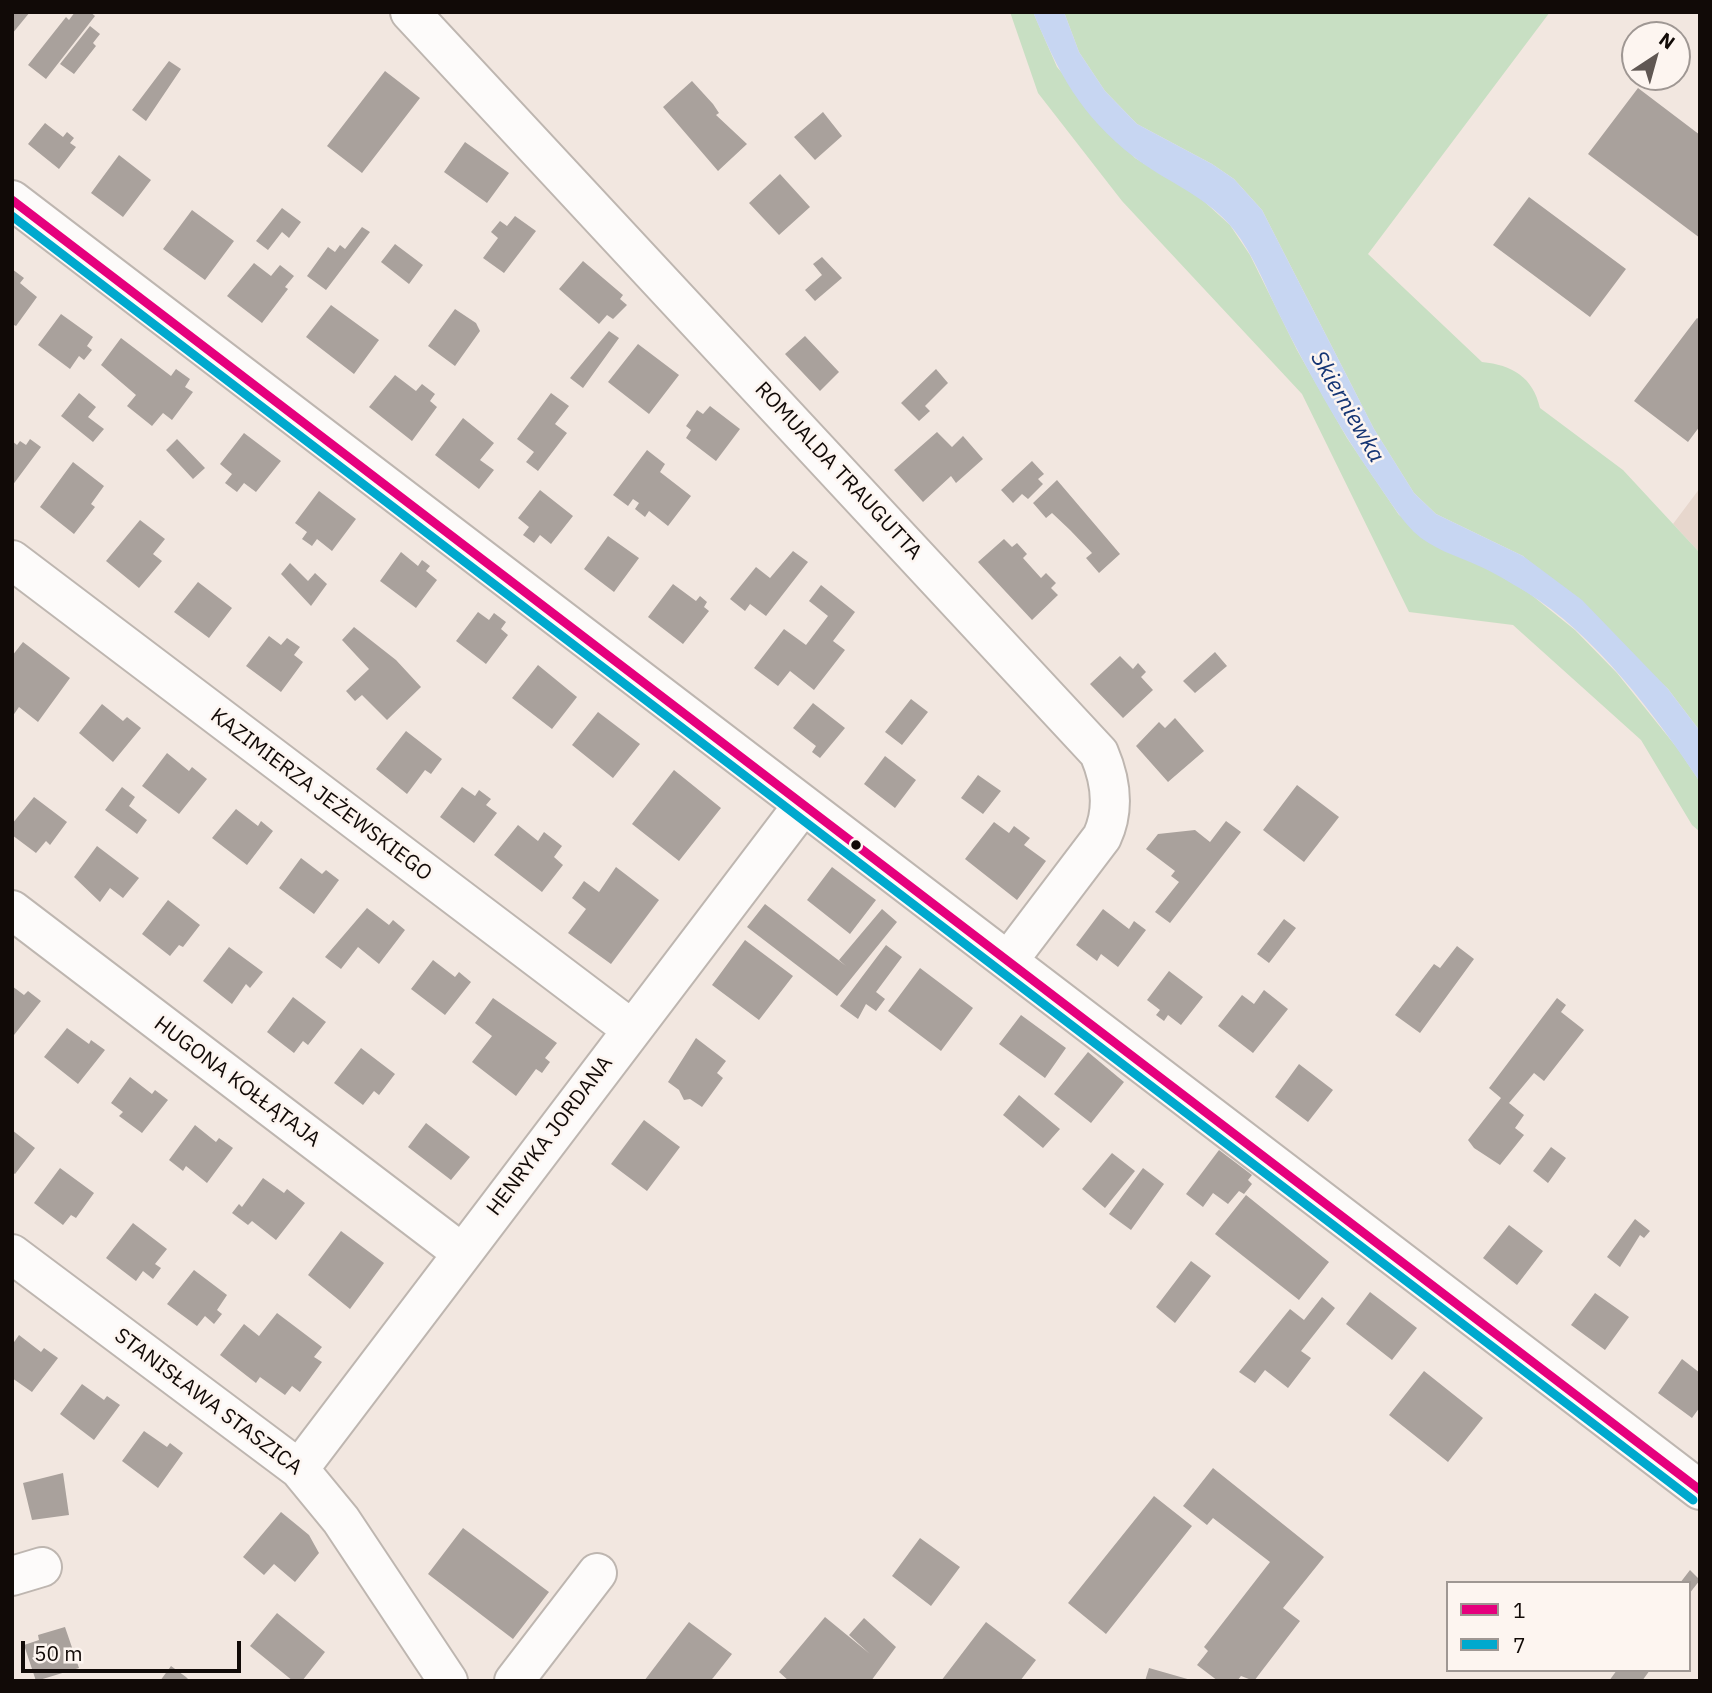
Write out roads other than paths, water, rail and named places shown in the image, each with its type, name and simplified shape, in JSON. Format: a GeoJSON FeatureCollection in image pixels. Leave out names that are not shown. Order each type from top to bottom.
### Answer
{"type":"FeatureCollection","features":[{"type":"Feature","properties":{"kind":"street","name":"ROMUALDA TRAUGUTTA"},"geometry":{"type":"LineString","coordinates":[[410,12],[1099,754],[1110,791],[1108,822],[1102,837],[1008,961]]}},
{"type":"Feature","properties":{"kind":"street"},"geometry":{"type":"LineString","coordinates":[[12,200],[1700,1490]]}},
{"type":"Feature","properties":{"kind":"street","name":"KAZIMIERZA JEŻEWSKIEGO"},"geometry":{"type":"LineString","coordinates":[[14,564],[631,1028]]}},
{"type":"Feature","properties":{"kind":"street","name":"HENRYKA JORDANA"},"geometry":{"type":"LineString","coordinates":[[299,1469],[631,1028],[803,805]]}},
{"type":"Feature","properties":{"kind":"street","name":"HUGONA KOŁŁĄTAJA"},"geometry":{"type":"LineString","coordinates":[[12,910],[462,1253]]}},
{"type":"Feature","properties":{"kind":"street","name":"STANISŁAWA STASZICA"},"geometry":{"type":"LineString","coordinates":[[12,1254],[299,1469],[341,1520],[448,1681]]}},
{"type":"Feature","properties":{"kind":"street"},"geometry":{"type":"LineString","coordinates":[[514,1681],[597,1573]]}},
{"type":"Feature","properties":{"kind":"water","name":"Skierniewka"},"geometry":{"type":"Polygon","coordinates":[[[1033,12],[1064,12],[1079,52],[1105,91],[1137,124],[1212,164],[1234,179],[1262,210],[1374,429],[1414,493],[1436,514],[1523,556],[1582,600],[1668,689],[1700,731],[1700,782],[1644,704],[1576,630],[1526,592],[1485,569],[1437,548],[1408,526],[1336,418],[1237,234],[1207,204],[1146,166],[1099,125],[1062,74],[1033,12]]]}}]}
